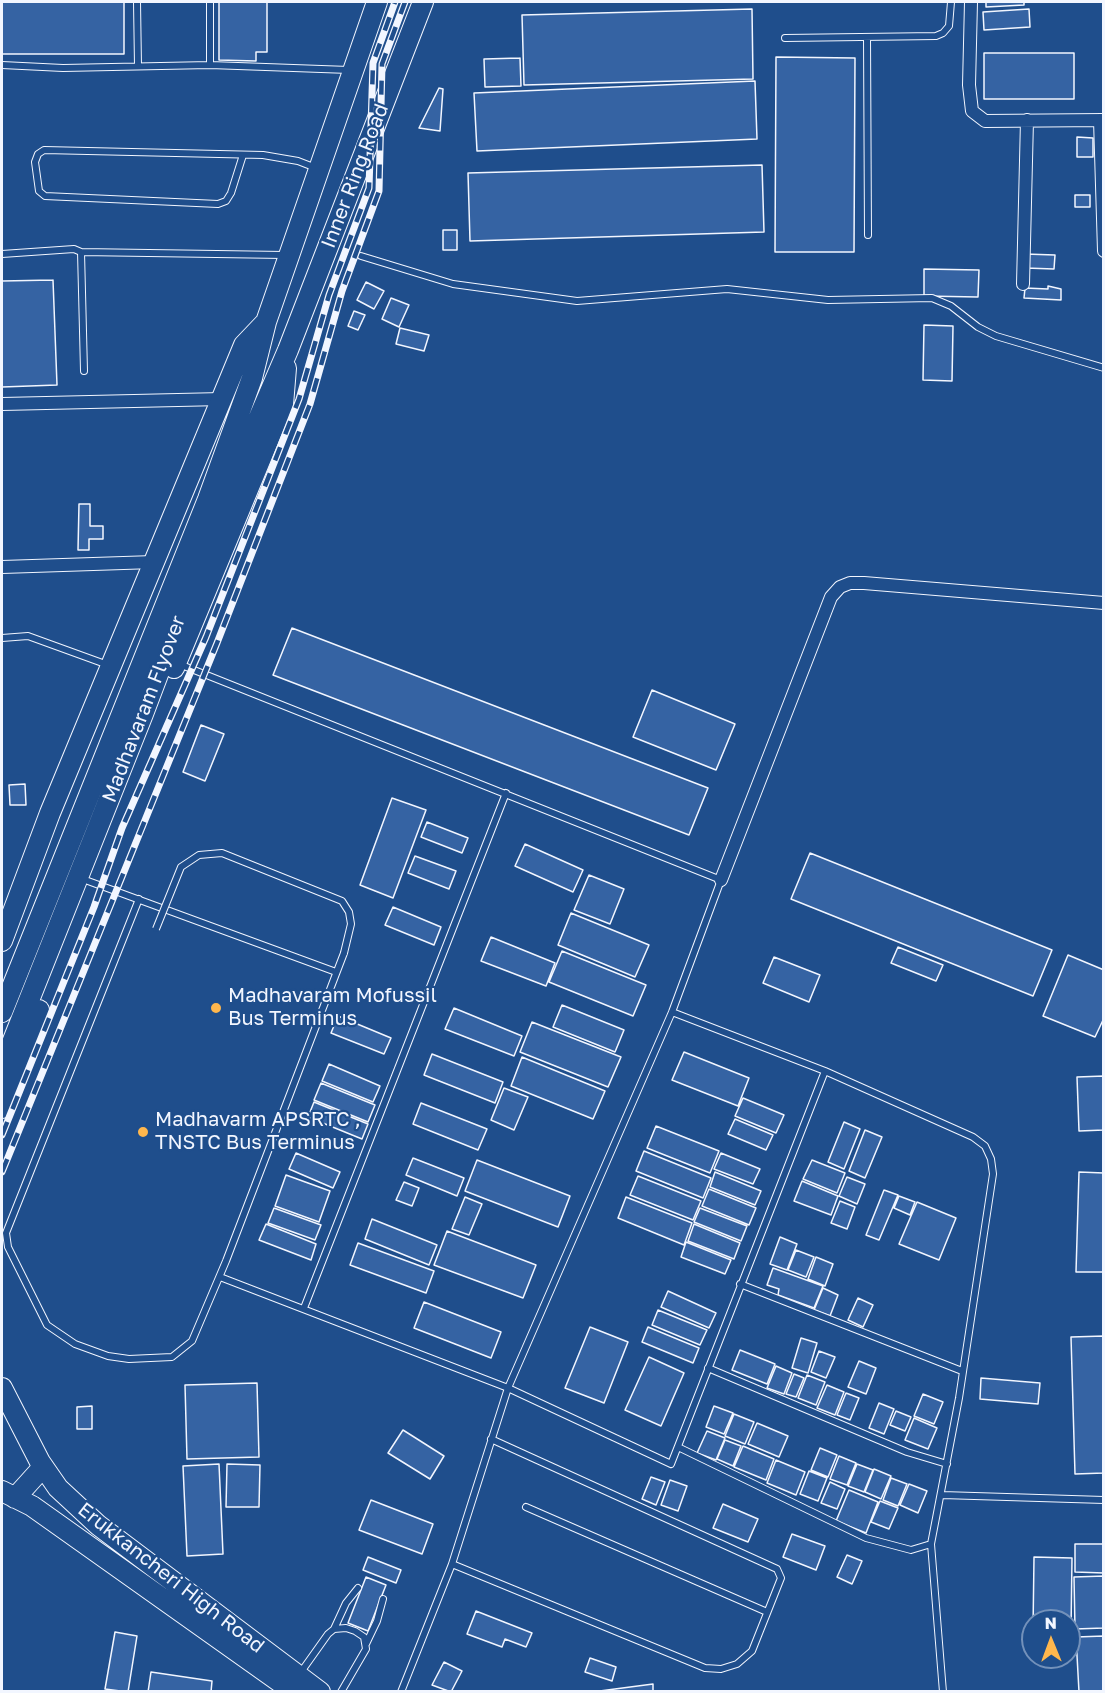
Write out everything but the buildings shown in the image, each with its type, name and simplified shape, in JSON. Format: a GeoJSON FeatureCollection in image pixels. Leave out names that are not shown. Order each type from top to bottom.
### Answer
{"type":"FeatureCollection","features":[{"type":"Feature","properties":{"kind":"main road","name":"Inner Ring Road"},"geometry":{"type":"LineString","coordinates":[[266,322],[377,2]]}},
{"type":"Feature","properties":{"kind":"main road","name":"Inner Ring Road"},"geometry":{"type":"LineString","coordinates":[[288,350],[423,2]]}},
{"type":"Feature","properties":{"kind":"main road","name":"Madhavaram Flyover"},"geometry":{"type":"LineString","coordinates":[[2,1012],[208,499],[252,378],[266,322]]}},
{"type":"Feature","properties":{"kind":"main road"},"geometry":{"type":"LineString","coordinates":[[2,941],[111,666],[244,345],[266,322]]}},
{"type":"Feature","properties":{"kind":"main road","name":"Madhavaram Flyover"},"geometry":{"type":"LineString","coordinates":[[2,1068],[144,714],[227,492],[288,350]]}},
{"type":"Feature","properties":{"kind":"main road"},"geometry":{"type":"LineString","coordinates":[[2,1108],[88,881],[283,405],[288,350]]}},
{"type":"Feature","properties":{"kind":"main road","name":"Erukkancheri High Road"},"geometry":{"type":"LineString","coordinates":[[2,1388],[43,1467],[58,1488],[98,1525],[291,1686],[320,1692]]}},
{"type":"Feature","properties":{"kind":"main road"},"geometry":{"type":"LineString","coordinates":[[43,1467],[8,1494],[32,1506],[291,1686]]}},
{"type":"Feature","properties":{"kind":"street"},"geometry":{"type":"LineString","coordinates":[[971,2],[969,85],[972,111],[985,121],[1102,120],[1104,251]]}},
{"type":"Feature","properties":{"kind":"street"},"geometry":{"type":"LineString","coordinates":[[1023,284],[1028,120]]}},
{"type":"Feature","properties":{"kind":"street"},"geometry":{"type":"LineString","coordinates":[[2,404],[222,399]]}},
{"type":"Feature","properties":{"kind":"street"},"geometry":{"type":"LineString","coordinates":[[2,567],[154,562]]}},
{"type":"Feature","properties":{"kind":"street"},"geometry":{"type":"LineString","coordinates":[[721,880],[831,597],[840,587],[850,583],[864,583],[1104,603]]}},
{"type":"Feature","properties":{"kind":"lane"},"geometry":{"type":"LineString","coordinates":[[137,2],[138,66]]}},
{"type":"Feature","properties":{"kind":"lane"},"geometry":{"type":"LineString","coordinates":[[210,2],[210,65]]}},
{"type":"Feature","properties":{"kind":"lane"},"geometry":{"type":"LineString","coordinates":[[785,38],[936,36],[943,33],[949,26],[951,2]]}},
{"type":"Feature","properties":{"kind":"lane"},"geometry":{"type":"LineString","coordinates":[[867,37],[868,234]]}},
{"type":"Feature","properties":{"kind":"lane"},"geometry":{"type":"LineString","coordinates":[[2,65],[63,68],[210,65],[353,70]]}},
{"type":"Feature","properties":{"kind":"lane"},"geometry":{"type":"LineString","coordinates":[[243,155],[231,193],[226,201],[218,204],[45,196],[39,191],[35,162],[38,154],[44,150],[243,155],[285,158],[320,170]]}},
{"type":"Feature","properties":{"kind":"lane"},"geometry":{"type":"LineString","coordinates":[[2,254],[74,249],[81,252],[290,255]]}},
{"type":"Feature","properties":{"kind":"lane"},"geometry":{"type":"LineString","coordinates":[[81,252],[84,371]]}},
{"type":"Feature","properties":{"kind":"lane"},"geometry":{"type":"LineString","coordinates":[[362,256],[453,284],[568,300],[598,300],[727,289],[828,300],[932,298],[951,306],[978,327],[996,336],[1104,369]]}},
{"type":"Feature","properties":{"kind":"lane"},"geometry":{"type":"LineString","coordinates":[[2,638],[28,636],[111,666]]}},
{"type":"Feature","properties":{"kind":"lane"},"geometry":{"type":"LineString","coordinates":[[176,663],[721,880],[672,1012],[508,1388],[452,1564],[401,1692]]}},
{"type":"Feature","properties":{"kind":"lane"},"geometry":{"type":"LineString","coordinates":[[303,1308],[506,793]]}},
{"type":"Feature","properties":{"kind":"lane"},"geometry":{"type":"LineString","coordinates":[[139,899],[9,1226],[7,1242],[47,1325],[75,1344],[108,1356],[157,1359],[172,1357],[183,1351],[198,1331],[344,953],[351,924],[349,912],[342,901],[222,853],[199,855],[181,867],[156,928]]}},
{"type":"Feature","properties":{"kind":"lane"},"geometry":{"type":"LineString","coordinates":[[88,881],[336,972]]}},
{"type":"Feature","properties":{"kind":"lane"},"geometry":{"type":"LineString","coordinates":[[672,1012],[825,1071],[973,1137],[985,1146],[992,1159],[992,1190],[942,1495],[931,1544],[943,1692]]}},
{"type":"Feature","properties":{"kind":"lane"},"geometry":{"type":"LineString","coordinates":[[220,1277],[508,1388],[671,1464],[825,1071]]}},
{"type":"Feature","properties":{"kind":"lane"},"geometry":{"type":"LineString","coordinates":[[740,1284],[962,1371]]}},
{"type":"Feature","properties":{"kind":"lane"},"geometry":{"type":"LineString","coordinates":[[708,1368],[907,1452],[947,1464]]}},
{"type":"Feature","properties":{"kind":"lane"},"geometry":{"type":"LineString","coordinates":[[452,1564],[705,1668],[721,1668],[737,1664],[752,1651],[781,1578],[777,1569],[491,1438]]}},
{"type":"Feature","properties":{"kind":"lane"},"geometry":{"type":"LineString","coordinates":[[678,1447],[866,1538],[911,1550],[931,1544]]}},
{"type":"Feature","properties":{"kind":"lane"},"geometry":{"type":"LineString","coordinates":[[942,1495],[1104,1500]]}},
{"type":"Feature","properties":{"kind":"lane"},"geometry":{"type":"LineString","coordinates":[[526,1507],[767,1612]]}},
{"type":"Feature","properties":{"kind":"lane"},"geometry":{"type":"LineString","coordinates":[[291,1686],[334,1629],[346,1603],[358,1588]]}},
{"type":"Feature","properties":{"kind":"lane"},"geometry":{"type":"LineString","coordinates":[[341,1692],[366,1649],[383,1599]]}},
{"type":"Feature","properties":{"kind":"lane"},"geometry":{"type":"LineString","coordinates":[[334,1629],[346,1628],[355,1631],[364,1637],[366,1644]]}},
{"type":"Feature","properties":{"kind":"railway"},"geometry":{"type":"LineString","coordinates":[[2,1135],[94,907],[122,828],[206,637],[299,399],[329,295],[369,188],[373,63],[395,2]]}},
{"type":"Feature","properties":{"kind":"railway"},"geometry":{"type":"LineString","coordinates":[[2,1172],[217,643],[310,404],[342,291],[379,191],[382,64],[405,2]]}},
{"type":"Feature","properties":{"kind":"place","name":"Madhavaram Mofussil Bus Terminus"},"geometry":{"type":"Point","coordinates":[216,1008]}},
{"type":"Feature","properties":{"kind":"place","name":"Madhavarm APSRTC , TNSTC Bus Terminus"},"geometry":{"type":"Point","coordinates":[143,1132]}}]}
